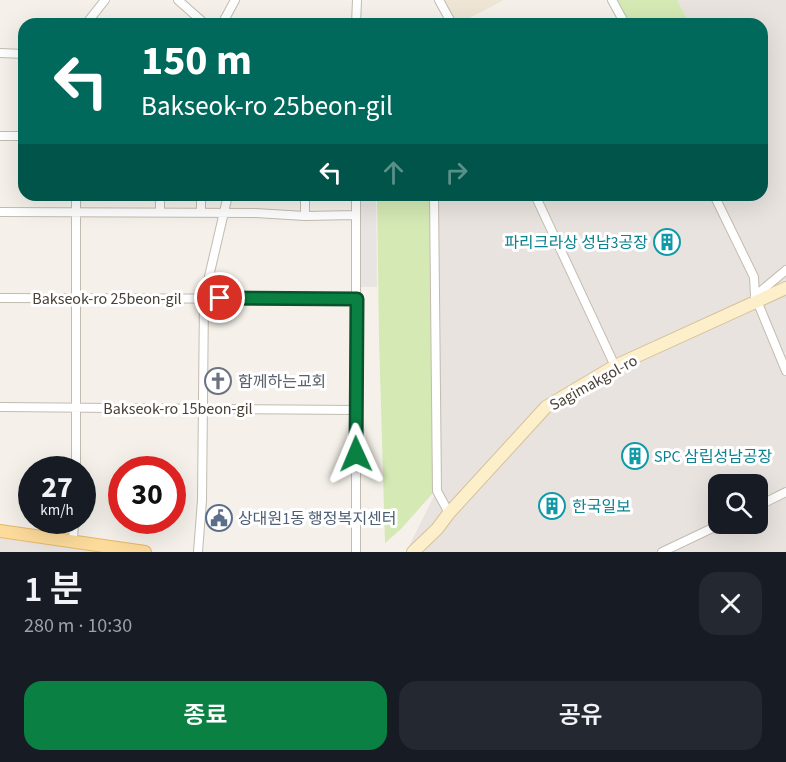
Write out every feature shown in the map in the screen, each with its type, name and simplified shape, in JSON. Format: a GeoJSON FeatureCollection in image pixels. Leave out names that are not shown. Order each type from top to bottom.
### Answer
{"type":"FeatureCollection","features":[{"type":"Feature","properties":{"kind":"main road"},"geometry":{"type":"LineString","coordinates":[[0,531],[145,552]]}},
{"type":"Feature","properties":{"kind":"street"},"geometry":{"type":"LineString","coordinates":[[91,18],[105,0]]}},
{"type":"Feature","properties":{"kind":"street"},"geometry":{"type":"LineString","coordinates":[[178,0],[198,18]]}},
{"type":"Feature","properties":{"kind":"street"},"geometry":{"type":"LineString","coordinates":[[225,18],[235,0]]}},
{"type":"Feature","properties":{"kind":"street"},"geometry":{"type":"LineString","coordinates":[[356,18],[357,0]]}},
{"type":"Feature","properties":{"kind":"street"},"geometry":{"type":"LineString","coordinates":[[439,0],[449,18]]}},
{"type":"Feature","properties":{"kind":"street"},"geometry":{"type":"LineString","coordinates":[[612,0],[622,18]]}},
{"type":"Feature","properties":{"kind":"street"},"geometry":{"type":"LineString","coordinates":[[0,53],[18,54]]}},
{"type":"Feature","properties":{"kind":"street"},"geometry":{"type":"LineString","coordinates":[[0,136],[18,136]]}},
{"type":"Feature","properties":{"kind":"street"},"geometry":{"type":"LineString","coordinates":[[76,201],[76,456]]}},
{"type":"Feature","properties":{"kind":"street"},"geometry":{"type":"LineString","coordinates":[[160,201],[160,212]]}},
{"type":"Feature","properties":{"kind":"street"},"geometry":{"type":"LineString","coordinates":[[201,201],[201,213]]}},
{"type":"Feature","properties":{"kind":"street"},"geometry":{"type":"LineString","coordinates":[[198,552],[202,500],[204,298],[227,201]]}},
{"type":"Feature","properties":{"kind":"street"},"geometry":{"type":"LineString","coordinates":[[305,201],[305,216]]}},
{"type":"Feature","properties":{"kind":"street"},"geometry":{"type":"LineString","coordinates":[[356,201],[356,552]]}},
{"type":"Feature","properties":{"kind":"street"},"geometry":{"type":"LineString","coordinates":[[434,201],[437,490],[449,513]]}},
{"type":"Feature","properties":{"kind":"street"},"geometry":{"type":"LineString","coordinates":[[539,201],[615,366]]}},
{"type":"Feature","properties":{"kind":"street"},"geometry":{"type":"LineString","coordinates":[[717,201],[754,277],[756,299],[786,371]]}},
{"type":"Feature","properties":{"kind":"street"},"geometry":{"type":"LineString","coordinates":[[0,212],[356,215]]}},
{"type":"Feature","properties":{"kind":"street"},"geometry":{"type":"LineString","coordinates":[[756,299],[786,270]]}},
{"type":"Feature","properties":{"kind":"street","name":"Sagimakgol-ro"},"geometry":{"type":"LineString","coordinates":[[413,552],[437,529],[546,407],[615,366],[756,299],[786,288]]}},
{"type":"Feature","properties":{"kind":"street","name":"Bakseok-ro 25beon-gil"},"geometry":{"type":"LineString","coordinates":[[0,298],[357,299]]}},
{"type":"Feature","properties":{"kind":"street","name":"Bakseok-ro 15beon-gil"},"geometry":{"type":"LineString","coordinates":[[0,407],[356,410]]}},
{"type":"Feature","properties":{"kind":"street"},"geometry":{"type":"LineString","coordinates":[[768,501],[786,492]]}},
{"type":"Feature","properties":{"kind":"street"},"geometry":{"type":"LineString","coordinates":[[662,552],[708,530]]}},
{"type":"Feature","properties":{"kind":"street"},"geometry":{"type":"LineString","coordinates":[[73,534],[73,541]]}},
{"type":"Feature","properties":{"kind":"shaded area"},"geometry":{"type":"Polygon","coordinates":[[[441,0],[504,0],[470,18],[450,18],[441,0]]]}},
{"type":"Feature","properties":{"kind":"shaded area"},"geometry":{"type":"Polygon","coordinates":[[[677,0],[786,0],[786,552],[406,552],[437,490],[434,201],[768,201],[768,18],[687,18],[677,0]]]}},
{"type":"Feature","properties":{"kind":"shaded area"},"geometry":{"type":"Polygon","coordinates":[[[360,201],[376,201],[377,287],[361,287],[360,201]]]}},
{"type":"Feature","properties":{"kind":"shaded area"},"geometry":{"type":"Polygon","coordinates":[[[0,538],[106,552],[0,552],[0,538]]]}},
{"type":"Feature","properties":{"kind":"green space"},"geometry":{"type":"Polygon","coordinates":[[[611,0],[677,0],[687,18],[621,18],[611,0]]]}},
{"type":"Feature","properties":{"kind":"green space"},"geometry":{"type":"Polygon","coordinates":[[[377,201],[432,201],[433,493],[401,529],[385,543],[377,201]]]}},
{"type":"Feature","properties":{"kind":"place","name":"파리크라상 성남3공장"},"geometry":{"type":"Point","coordinates":[667,242]}},
{"type":"Feature","properties":{"kind":"place","name":"함께하는교회"},"geometry":{"type":"Point","coordinates":[218,381]}},
{"type":"Feature","properties":{"kind":"place","name":"SPC 삼립성남공장"},"geometry":{"type":"Point","coordinates":[635,456]}},
{"type":"Feature","properties":{"kind":"place","name":"한국일보"},"geometry":{"type":"Point","coordinates":[552,506]}},
{"type":"Feature","properties":{"kind":"place","name":"상대원1동 행정복지센터"},"geometry":{"type":"Point","coordinates":[219,518]}},
{"type":"Feature","properties":{"kind":"route"},"geometry":{"type":"LineString","coordinates":[[220,298],[357,299],[356,454]]}}]}
